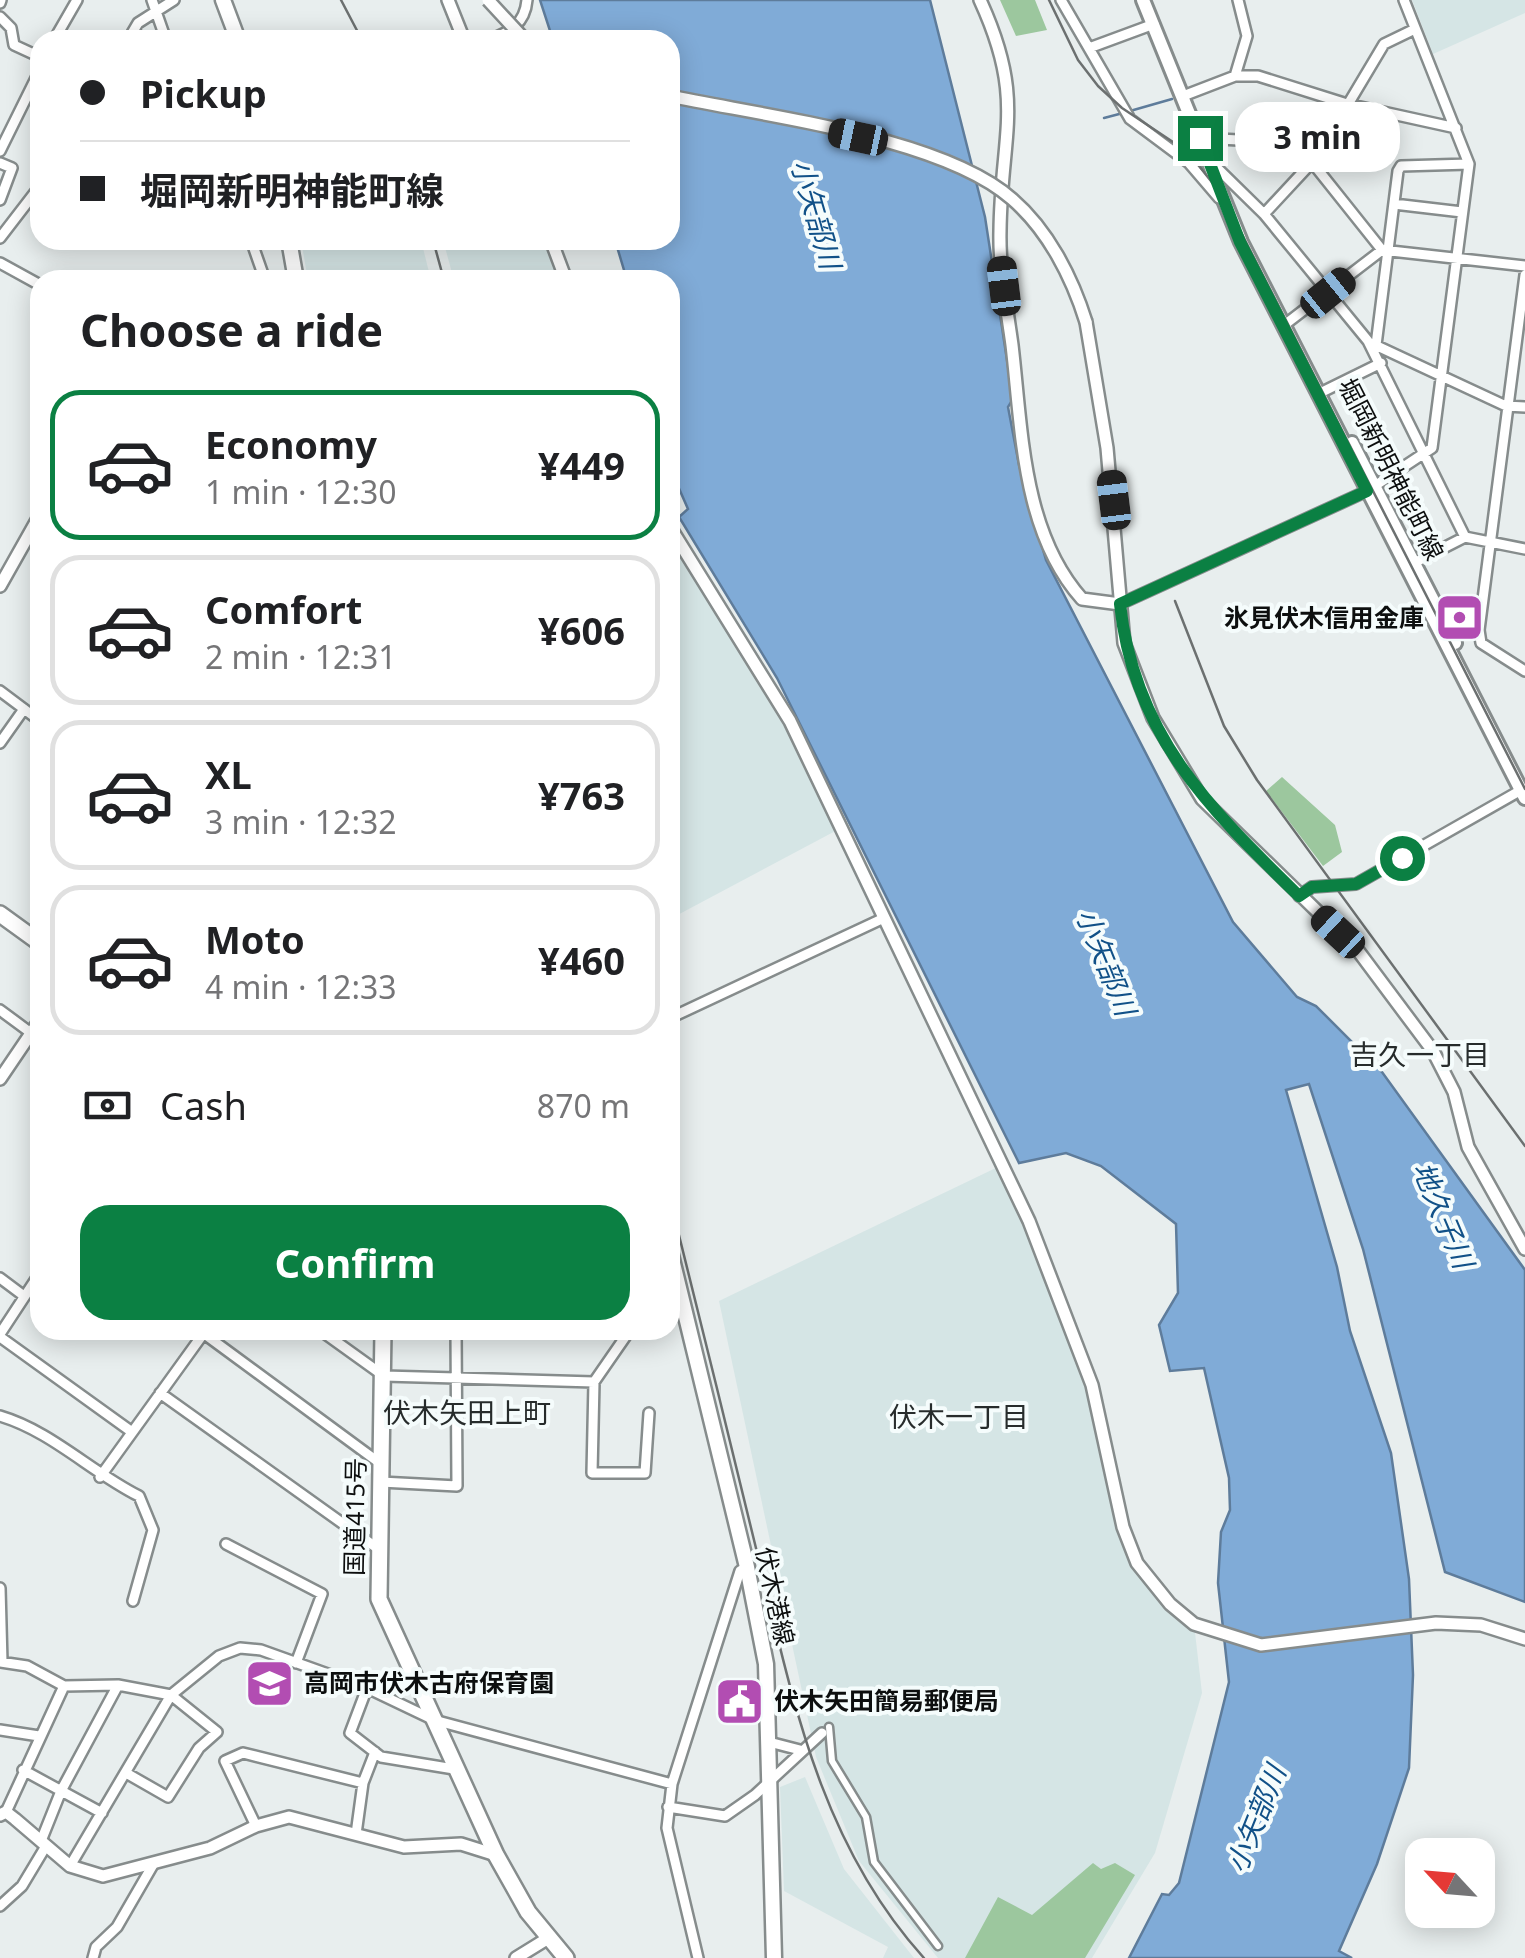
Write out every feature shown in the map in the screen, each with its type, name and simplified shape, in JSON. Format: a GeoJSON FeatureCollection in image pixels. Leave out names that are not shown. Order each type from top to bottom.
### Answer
{"type":"FeatureCollection","features":[{"type":"Feature","properties":{"kind":"highway"},"geometry":{"type":"LineString","coordinates":[[0,914],[30,936]]}},
{"type":"Feature","properties":{"kind":"highway","name":"国道415号"},"geometry":{"type":"LineString","coordinates":[[383,1340],[377,1548],[380,1599],[496,1855],[528,1912],[566,1958]]}},
{"type":"Feature","properties":{"kind":"main road"},"geometry":{"type":"LineString","coordinates":[[222,0],[234,30]]}},
{"type":"Feature","properties":{"kind":"main road","name":"堀岡新明神能町線"},"geometry":{"type":"LineString","coordinates":[[1144,0],[1217,178],[1286,324]]}},
{"type":"Feature","properties":{"kind":"main road","name":"堀岡新明神能町線"},"geometry":{"type":"LineString","coordinates":[[1217,178],[1228,214],[1524,790]]}},
{"type":"Feature","properties":{"kind":"main road","name":"伏木港線"},"geometry":{"type":"LineString","coordinates":[[680,1310],[747,1567],[766,1664],[774,1958]]}},
{"type":"Feature","properties":{"kind":"street"},"geometry":{"type":"LineString","coordinates":[[60,30],[77,0]]}},
{"type":"Feature","properties":{"kind":"street"},"geometry":{"type":"LineString","coordinates":[[134,30],[154,5],[174,0]]}},
{"type":"Feature","properties":{"kind":"street"},"geometry":{"type":"LineString","coordinates":[[450,0],[460,30]]}},
{"type":"Feature","properties":{"kind":"street"},"geometry":{"type":"LineString","coordinates":[[488,0],[516,30]]}},
{"type":"Feature","properties":{"kind":"street"},"geometry":{"type":"LineString","coordinates":[[512,30],[522,20],[527,0]]}},
{"type":"Feature","properties":{"kind":"street"},"geometry":{"type":"LineString","coordinates":[[980,0],[999,40],[1011,106],[1000,252],[1032,490],[1050,550],[1082,599],[1120,604],[1370,487],[1425,456],[1432,448],[1468,164],[1404,0]]}},
{"type":"Feature","properties":{"kind":"street"},"geometry":{"type":"LineString","coordinates":[[1076,0],[1062,2],[1130,119],[1189,163],[1228,214]]}},
{"type":"Feature","properties":{"kind":"street"},"geometry":{"type":"LineString","coordinates":[[1235,76],[1247,36],[1238,0]]}},
{"type":"Feature","properties":{"kind":"street"},"geometry":{"type":"LineString","coordinates":[[154,5],[163,30]]}},
{"type":"Feature","properties":{"kind":"street"},"geometry":{"type":"LineString","coordinates":[[0,17],[11,28],[14,45],[30,52]]}},
{"type":"Feature","properties":{"kind":"street"},"geometry":{"type":"LineString","coordinates":[[1089,48],[1154,24]]}},
{"type":"Feature","properties":{"kind":"street"},"geometry":{"type":"LineString","coordinates":[[1264,214],[1314,159],[1384,44],[1415,29]]}},
{"type":"Feature","properties":{"kind":"street"},"geometry":{"type":"LineString","coordinates":[[1183,96],[1235,76],[1258,76],[1347,104],[1456,128]]}},
{"type":"Feature","properties":{"kind":"street"},"geometry":{"type":"LineString","coordinates":[[0,151],[30,90]]}},
{"type":"Feature","properties":{"kind":"street"},"geometry":{"type":"LineString","coordinates":[[680,98],[896,146],[968,170],[1011,198],[1044,233],[1086,322],[1108,448],[1124,643],[1135,674],[1182,768],[1222,823],[1359,952],[1433,1051],[1454,1092],[1468,1147],[1525,1249]]}},
{"type":"Feature","properties":{"kind":"street"},"geometry":{"type":"LineString","coordinates":[[1200,138],[1278,142],[1314,159],[1386,250]]}},
{"type":"Feature","properties":{"kind":"street"},"geometry":{"type":"LineString","coordinates":[[1210,162],[1264,214],[1372,343],[1464,537]]}},
{"type":"Feature","properties":{"kind":"street"},"geometry":{"type":"LineString","coordinates":[[0,163],[12,168],[0,200]]}},
{"type":"Feature","properties":{"kind":"street"},"geometry":{"type":"LineString","coordinates":[[1372,343],[1401,166],[1468,164]]}},
{"type":"Feature","properties":{"kind":"street"},"geometry":{"type":"LineString","coordinates":[[0,238],[30,199]]}},
{"type":"Feature","properties":{"kind":"street"},"geometry":{"type":"LineString","coordinates":[[1394,204],[1462,212]]}},
{"type":"Feature","properties":{"kind":"street"},"geometry":{"type":"LineString","coordinates":[[1286,324],[1386,250],[1525,266]]}},
{"type":"Feature","properties":{"kind":"street"},"geometry":{"type":"LineString","coordinates":[[0,263],[30,280]]}},
{"type":"Feature","properties":{"kind":"street"},"geometry":{"type":"LineString","coordinates":[[1525,274],[1479,630],[1482,643],[1525,672]]}},
{"type":"Feature","properties":{"kind":"street"},"geometry":{"type":"LineString","coordinates":[[1372,343],[1506,406],[1525,408]]}},
{"type":"Feature","properties":{"kind":"street"},"geometry":{"type":"LineString","coordinates":[[1322,392],[1380,363]]}},
{"type":"Feature","properties":{"kind":"street"},"geometry":{"type":"LineString","coordinates":[[0,586],[30,530]]}},
{"type":"Feature","properties":{"kind":"street"},"geometry":{"type":"LineString","coordinates":[[1410,565],[1464,537],[1525,550]]}},
{"type":"Feature","properties":{"kind":"street"},"geometry":{"type":"LineString","coordinates":[[680,544],[790,721],[1054,1280],[1092,1385],[1122,1527],[1138,1563],[1170,1604],[1194,1624],[1261,1644],[1436,1624],[1481,1625],[1525,1639]]}},
{"type":"Feature","properties":{"kind":"street"},"geometry":{"type":"LineString","coordinates":[[0,691],[30,714]]}},
{"type":"Feature","properties":{"kind":"street"},"geometry":{"type":"LineString","coordinates":[[0,743],[24,709]]}},
{"type":"Feature","properties":{"kind":"street"},"geometry":{"type":"LineString","coordinates":[[1299,896],[1312,887],[1356,884],[1524,790]]}},
{"type":"Feature","properties":{"kind":"street"},"geometry":{"type":"LineString","coordinates":[[680,1013],[884,918]]}},
{"type":"Feature","properties":{"kind":"street"},"geometry":{"type":"LineString","coordinates":[[1,1012],[30,1032]]}},
{"type":"Feature","properties":{"kind":"street"},"geometry":{"type":"LineString","coordinates":[[0,1079],[30,1034]]}},
{"type":"Feature","properties":{"kind":"street"},"geometry":{"type":"LineString","coordinates":[[0,1278],[24,1296]]}},
{"type":"Feature","properties":{"kind":"street"},"geometry":{"type":"LineString","coordinates":[[30,1287],[0,1336],[132,1432]]}},
{"type":"Feature","properties":{"kind":"street"},"geometry":{"type":"LineString","coordinates":[[100,1477],[198,1340]]}},
{"type":"Feature","properties":{"kind":"street"},"geometry":{"type":"LineString","coordinates":[[215,1340],[380,1464]]}},
{"type":"Feature","properties":{"kind":"street"},"geometry":{"type":"LineString","coordinates":[[334,1340],[384,1376],[594,1382]]}},
{"type":"Feature","properties":{"kind":"street"},"geometry":{"type":"LineString","coordinates":[[380,1482],[457,1486],[456,1340]]}},
{"type":"Feature","properties":{"kind":"street"},"geometry":{"type":"LineString","coordinates":[[623,1340],[594,1382],[592,1473],[645,1472],[649,1413]]}},
{"type":"Feature","properties":{"kind":"street"},"geometry":{"type":"LineString","coordinates":[[160,1393],[377,1548]]}},
{"type":"Feature","properties":{"kind":"street"},"geometry":{"type":"LineString","coordinates":[[0,1416],[27,1424],[100,1477],[139,1496],[154,1530],[133,1601]]}},
{"type":"Feature","properties":{"kind":"street"},"geometry":{"type":"LineString","coordinates":[[226,1544],[322,1594],[296,1664]]}},
{"type":"Feature","properties":{"kind":"street"},"geometry":{"type":"LineString","coordinates":[[698,1958],[667,1828],[668,1808],[672,1784],[740,1572],[747,1567]]}},
{"type":"Feature","properties":{"kind":"street"},"geometry":{"type":"LineString","coordinates":[[0,1588],[1,1662],[27,1666],[64,1686],[118,1685],[171,1695],[217,1732],[198,1748],[168,1797],[126,1773]]}},
{"type":"Feature","properties":{"kind":"street"},"geometry":{"type":"LineString","coordinates":[[70,1866],[171,1695],[219,1656],[240,1648],[367,1688],[434,1720],[672,1784]]}},
{"type":"Feature","properties":{"kind":"street"},"geometry":{"type":"LineString","coordinates":[[0,1906],[22,1886],[44,1843],[60,1791],[118,1685]]}},
{"type":"Feature","properties":{"kind":"street"},"geometry":{"type":"LineString","coordinates":[[64,1686],[4,1806],[70,1866],[103,1876],[210,1848],[256,1826],[289,1817],[404,1846],[462,1844],[496,1855]]}},
{"type":"Feature","properties":{"kind":"street"},"geometry":{"type":"LineString","coordinates":[[367,1688],[350,1734],[374,1752],[454,1769]]}},
{"type":"Feature","properties":{"kind":"street"},"geometry":{"type":"LineString","coordinates":[[0,1730],[39,1736]]}},
{"type":"Feature","properties":{"kind":"street"},"geometry":{"type":"LineString","coordinates":[[668,1808],[725,1816],[769,1783],[800,1750],[826,1730],[832,1762],[866,1817],[874,1862],[938,1946]]}},
{"type":"Feature","properties":{"kind":"street"},"geometry":{"type":"LineString","coordinates":[[769,1742],[800,1750]]}},
{"type":"Feature","properties":{"kind":"street"},"geometry":{"type":"LineString","coordinates":[[356,1834],[364,1782],[374,1752]]}},
{"type":"Feature","properties":{"kind":"street"},"geometry":{"type":"LineString","coordinates":[[256,1826],[224,1761],[243,1753],[364,1782]]}},
{"type":"Feature","properties":{"kind":"street"},"geometry":{"type":"LineString","coordinates":[[24,1770],[102,1813]]}},
{"type":"Feature","properties":{"kind":"street"},"geometry":{"type":"LineString","coordinates":[[94,1958],[96,1947],[118,1927],[154,1862]]}},
{"type":"Feature","properties":{"kind":"street"},"geometry":{"type":"LineString","coordinates":[[516,1958],[550,1937]]}},
{"type":"Feature","properties":{"kind":"shaded area"},"geometry":{"type":"Polygon","coordinates":[[[1412,0],[1525,0],[1525,13],[1433,54],[1412,0]]]}},
{"type":"Feature","properties":{"kind":"shaded area"},"geometry":{"type":"Polygon","coordinates":[[[303,250],[424,250],[428,270],[306,270],[303,250]]]}},
{"type":"Feature","properties":{"kind":"shaded area"},"geometry":{"type":"Polygon","coordinates":[[[446,250],[547,250],[556,270],[451,270],[446,250]]]}},
{"type":"Feature","properties":{"kind":"shaded area"},"geometry":{"type":"Polygon","coordinates":[[[680,543],[790,721],[841,828],[680,914],[680,543]]]}},
{"type":"Feature","properties":{"kind":"shaded area"},"geometry":{"type":"Polygon","coordinates":[[[1002,1165],[1092,1385],[1137,1563],[1194,1624],[1202,1693],[1155,1853],[1092,1958],[938,1958],[859,1861],[816,1757],[719,1301],[1002,1165]]]}},
{"type":"Feature","properties":{"kind":"shaded area"},"geometry":{"type":"Polygon","coordinates":[[[805,1777],[844,1869],[914,1958],[883,1958],[888,1947],[784,1891],[780,1787],[805,1777]]]}},
{"type":"Feature","properties":{"kind":"green space"},"geometry":{"type":"Polygon","coordinates":[[[1000,0],[1035,0],[1047,30],[1016,36],[1000,0]]]}},
{"type":"Feature","properties":{"kind":"green space"},"geometry":{"type":"Polygon","coordinates":[[[1282,777],[1335,825],[1342,852],[1323,866],[1266,791],[1282,777]]]}},
{"type":"Feature","properties":{"kind":"green space"},"geometry":{"type":"Polygon","coordinates":[[[1093,1863],[1101,1869],[1115,1863],[1135,1875],[1085,1958],[965,1958],[998,1897],[1032,1915],[1093,1863]]]}},
{"type":"Feature","properties":{"kind":"water"},"geometry":{"type":"Polygon","coordinates":[[[540,0],[930,0],[985,217],[1013,399],[1008,407],[1019,465],[1046,560],[1233,922],[1297,997],[1316,1006],[1382,1072],[1525,1270],[1525,1602],[1445,1572],[1363,1249],[1309,1084],[1286,1090],[1337,1267],[1350,1331],[1391,1453],[1409,1579],[1413,1675],[1409,1768],[1377,1864],[1339,1951],[1352,1958],[1129,1958],[1162,1894],[1169,1895],[1179,1883],[1229,1682],[1218,1583],[1221,1532],[1230,1510],[1229,1478],[1204,1368],[1170,1371],[1159,1325],[1178,1293],[1176,1224],[1101,1166],[1066,1153],[1019,1163],[777,678],[680,519],[688,509],[680,491],[680,270],[624,270],[618,250],[680,250],[680,30],[550,30],[540,0]]]}},
{"type":"Feature","properties":{"kind":"waterway"},"geometry":{"type":"LineString","coordinates":[[1130,111],[1172,99]]}},
{"type":"Feature","properties":{"kind":"waterway"},"geometry":{"type":"LineString","coordinates":[[1104,118],[1123,113]]}},
{"type":"Feature","properties":{"kind":"tram line"},"geometry":{"type":"LineString","coordinates":[[1049,0],[1078,60],[1098,86],[1122,108],[1188,152],[1222,195],[1525,789]]}},
{"type":"Feature","properties":{"kind":"railway"},"geometry":{"type":"LineString","coordinates":[[341,0],[357,30]]}},
{"type":"Feature","properties":{"kind":"railway"},"geometry":{"type":"LineString","coordinates":[[436,250],[441,270]]}},
{"type":"Feature","properties":{"kind":"railway"},"geometry":{"type":"LineString","coordinates":[[1175,601],[1224,726],[1257,780],[1525,1146]]}},
{"type":"Feature","properties":{"kind":"railway"},"geometry":{"type":"LineString","coordinates":[[680,1240],[781,1652],[813,1761],[858,1864],[887,1912],[924,1958]]}},
{"type":"Feature","properties":{"kind":"place","name":"氷見伏木信用金庫"},"geometry":{"type":"Point","coordinates":[1459,618]}},
{"type":"Feature","properties":{"kind":"place","name":"高岡市伏木古府保育園"},"geometry":{"type":"Point","coordinates":[269,1683]}},
{"type":"Feature","properties":{"kind":"place","name":"伏木矢田簡易郵便局"},"geometry":{"type":"Point","coordinates":[739,1701]}},
{"type":"Feature","properties":{"kind":"district","name":"吉久一丁目"},"geometry":{"type":"Point","coordinates":[1420,1055]}},
{"type":"Feature","properties":{"kind":"district","name":"伏木矢田上町"},"geometry":{"type":"Point","coordinates":[467,1413]}},
{"type":"Feature","properties":{"kind":"district","name":"伏木一丁目"},"geometry":{"type":"Point","coordinates":[959,1417]}},
{"type":"Feature","properties":{"kind":"route"},"geometry":{"type":"LineString","coordinates":[[1200,138],[1240,242],[1367,491],[1120,604],[1124,643],[1153,718],[1202,799],[1299,896],[1312,887],[1356,884],[1402,858]]}},
{"type":"Feature","properties":{"kind":"water label","name":"小矢部川"},"geometry":{"type":"Point","coordinates":[816,214]}},
{"type":"Feature","properties":{"kind":"water label","name":"小矢部川"},"geometry":{"type":"Point","coordinates":[1106,962]}},
{"type":"Feature","properties":{"kind":"water label","name":"地久子川"},"geometry":{"type":"Point","coordinates":[1443,1215]}},
{"type":"Feature","properties":{"kind":"water label","name":"小矢部川"},"geometry":{"type":"Point","coordinates":[1256,1819]}}]}
